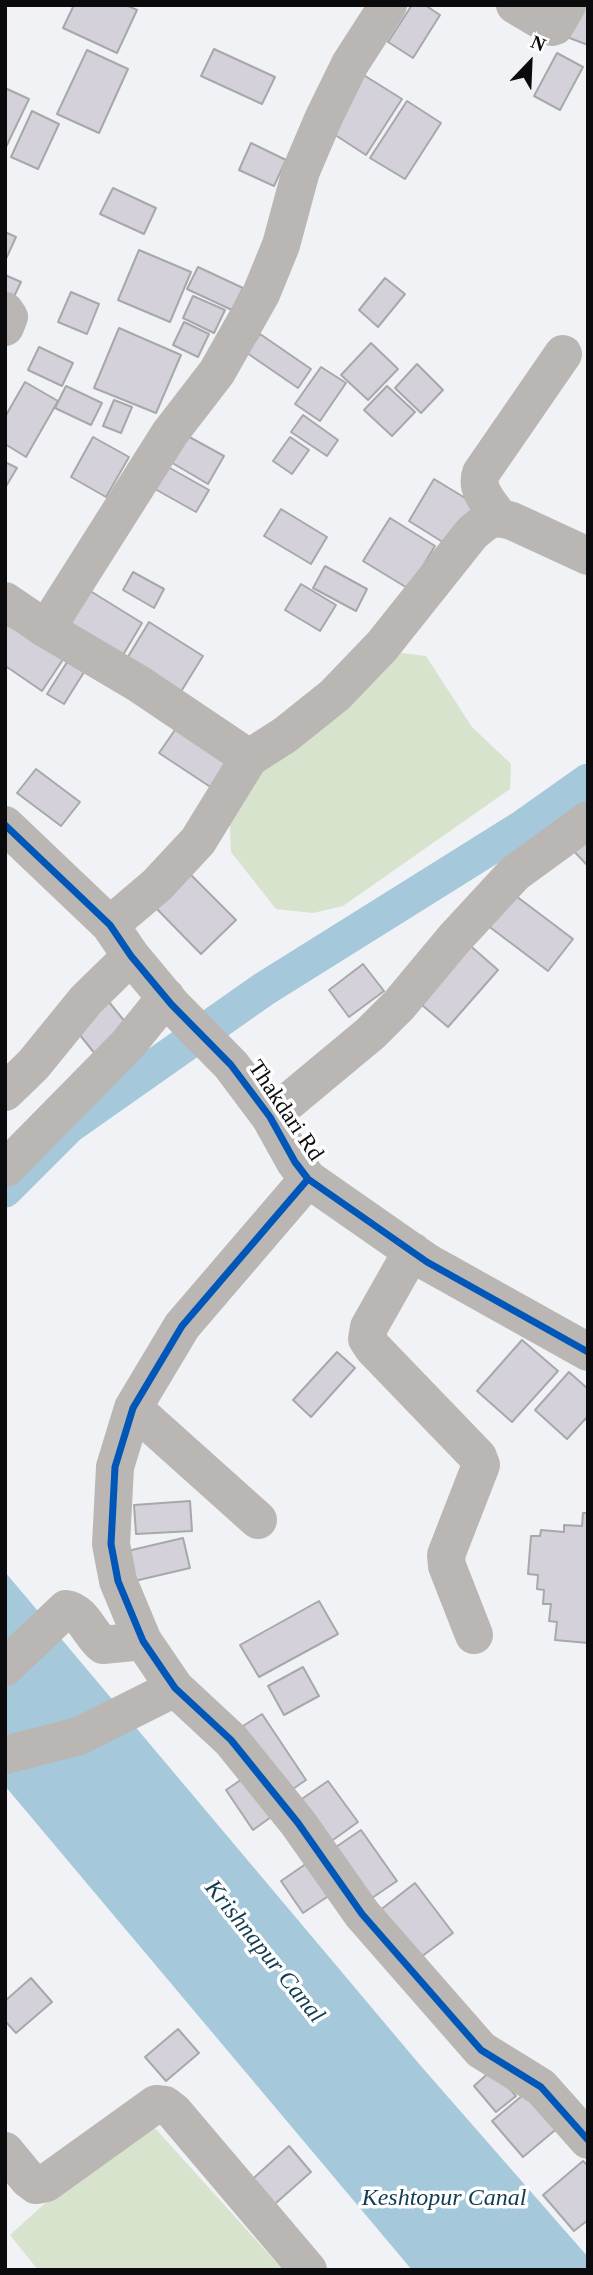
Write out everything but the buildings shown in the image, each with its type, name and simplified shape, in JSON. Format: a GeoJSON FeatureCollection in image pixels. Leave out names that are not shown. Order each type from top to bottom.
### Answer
{"type":"FeatureCollection","features":[{"type":"Feature","properties":{"kind":"street"},"geometry":{"type":"LineString","coordinates":[[47,629],[170,433],[217,372],[261,294],[281,245],[301,171],[324,117],[350,64],[388,5]]}},
{"type":"Feature","properties":{"kind":"street"},"geometry":{"type":"LineString","coordinates":[[515,5],[552,27],[567,5]]}},
{"type":"Feature","properties":{"kind":"street"},"geometry":{"type":"LineString","coordinates":[[5,311],[9,317],[5,327]]}},
{"type":"Feature","properties":{"kind":"street"},"geometry":{"type":"LineString","coordinates":[[563,354],[481,473],[478,482],[499,517],[588,556]]}},
{"type":"Feature","properties":{"kind":"street"},"geometry":{"type":"LineString","coordinates":[[110,925],[157,885],[198,841],[249,758],[285,735],[335,695],[382,646],[472,533],[487,521],[499,517]]}},
{"type":"Feature","properties":{"kind":"street"},"geometry":{"type":"LineString","coordinates":[[5,601],[139,684],[249,758]]}},
{"type":"Feature","properties":{"kind":"street"},"geometry":{"type":"LineString","coordinates":[[270,1117],[371,1033],[514,874],[588,820]]}},
{"type":"Feature","properties":{"kind":"street","name":"Thakdari Rd"},"geometry":{"type":"LineString","coordinates":[[5,825],[110,925],[131,956],[169,1000],[231,1065],[270,1117],[295,1162],[308,1179],[427,1262],[588,1352]]}},
{"type":"Feature","properties":{"kind":"street"},"geometry":{"type":"LineString","coordinates":[[5,1092],[33,1065],[86,1000],[131,956]]}},
{"type":"Feature","properties":{"kind":"street"},"geometry":{"type":"LineString","coordinates":[[6,1168],[169,1000]]}},
{"type":"Feature","properties":{"kind":"street"},"geometry":{"type":"LineString","coordinates":[[308,1179],[182,1326],[133,1408],[116,1467],[111,1544],[118,1581],[143,1641],[175,1688],[231,1740],[298,1823],[362,1914],[481,2050],[541,2087],[588,2140]]}},
{"type":"Feature","properties":{"kind":"street"},"geometry":{"type":"LineString","coordinates":[[412,1251],[369,1327],[367,1339],[478,1457],[481,1465],[446,1555],[447,1566],[474,1635]]}},
{"type":"Feature","properties":{"kind":"street"},"geometry":{"type":"LineString","coordinates":[[133,1408],[258,1520]]}},
{"type":"Feature","properties":{"kind":"street"},"geometry":{"type":"LineString","coordinates":[[5,1667],[66,1609],[79,1615],[97,1641],[103,1645],[143,1641]]}},
{"type":"Feature","properties":{"kind":"street"},"geometry":{"type":"LineString","coordinates":[[5,1755],[79,1736],[175,1688]]}},
{"type":"Feature","properties":{"kind":"street"},"geometry":{"type":"LineString","coordinates":[[5,2151],[28,2179],[36,2185],[46,2183],[156,2104],[165,2105],[174,2112],[308,2270]]}},
{"type":"Feature","properties":{"kind":"green space"},"geometry":{"type":"Polygon","coordinates":[[[394,652],[426,656],[472,727],[511,764],[510,789],[343,906],[313,913],[276,909],[231,852],[229,808],[258,760],[394,652]]]}},
{"type":"Feature","properties":{"kind":"green space"},"geometry":{"type":"Polygon","coordinates":[[[154,2127],[283,2270],[38,2270],[10,2235],[76,2175],[154,2127]]]}},
{"type":"Feature","properties":{"kind":"water","name":"Keshtopur Canal"},"geometry":{"type":"Polygon","coordinates":[[[5,1572],[420,2065],[588,2257],[588,2270],[412,2270],[5,1786],[5,1572]]]}},
{"type":"Feature","properties":{"kind":"waterway"},"geometry":{"type":"LineString","coordinates":[[5,1190],[69,1126],[264,989],[523,827],[588,781]]}},
{"type":"Feature","properties":{"kind":"cycle path"},"geometry":{"type":"LineString","coordinates":[[5,825],[110,925],[131,956],[171,1004],[231,1065],[270,1117],[295,1162],[308,1179],[427,1262],[588,1352]]}},
{"type":"Feature","properties":{"kind":"cycle path"},"geometry":{"type":"LineString","coordinates":[[308,1179],[182,1326],[133,1408],[115,1467],[111,1544],[118,1581],[143,1641],[175,1688],[231,1740],[298,1823],[362,1914],[481,2050],[541,2087],[588,2140]]}},
{"type":"Feature","properties":{"kind":"water label","name":"Krishnapur Canal"},"geometry":{"type":"Point","coordinates":[264,1952]}}]}
